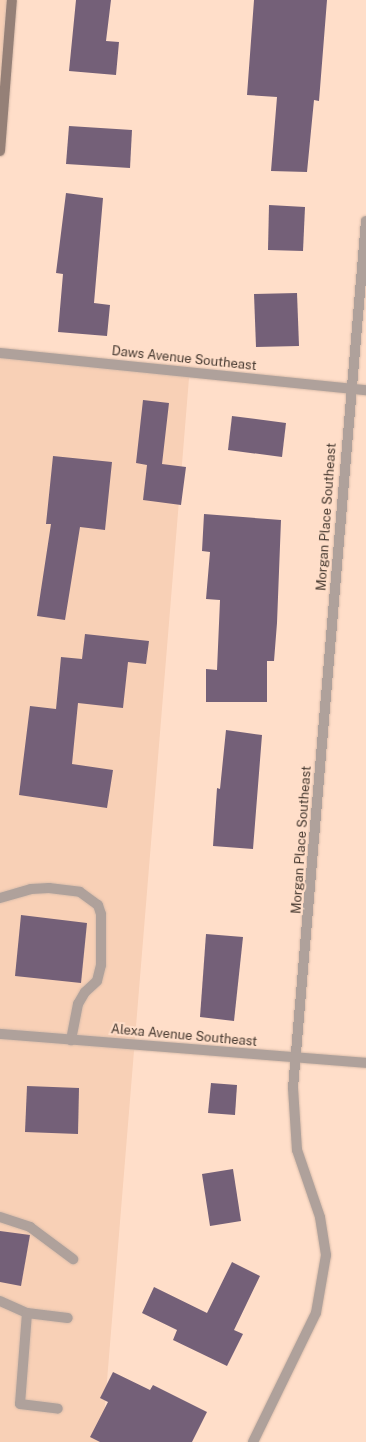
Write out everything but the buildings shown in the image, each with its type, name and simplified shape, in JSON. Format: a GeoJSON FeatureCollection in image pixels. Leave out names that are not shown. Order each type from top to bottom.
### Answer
{"type":"FeatureCollection","features":[{"type":"Feature","properties":{"kind":"main road"},"geometry":{"type":"LineString","coordinates":[[0,151],[12,0]]}},
{"type":"Feature","properties":{"kind":"street","name":"Morgan Place Southeast"},"geometry":{"type":"LineString","coordinates":[[253,1442],[316,1313],[326,1255],[320,1217],[297,1150],[293,1088],[298,1058],[350,389],[366,221]]}},
{"type":"Feature","properties":{"kind":"street","name":"Daws Avenue Southeast"},"geometry":{"type":"LineString","coordinates":[[0,353],[366,390]]}},
{"type":"Feature","properties":{"kind":"street"},"geometry":{"type":"LineString","coordinates":[[0,898],[31,889],[49,888],[80,892],[98,905],[102,914],[101,965],[97,981],[85,992],[78,1004],[71,1040]]}},
{"type":"Feature","properties":{"kind":"street","name":"Alexa Avenue Southeast"},"geometry":{"type":"LineString","coordinates":[[0,1034],[366,1063]]}},
{"type":"Feature","properties":{"kind":"street"},"geometry":{"type":"LineString","coordinates":[[0,1216],[30,1227],[73,1259]]}},
{"type":"Feature","properties":{"kind":"street"},"geometry":{"type":"LineString","coordinates":[[0,1301],[27,1313],[68,1318]]}},
{"type":"Feature","properties":{"kind":"street"},"geometry":{"type":"LineString","coordinates":[[27,1313],[20,1404],[58,1409]]}},
{"type":"Feature","properties":{"kind":"shaded area"},"geometry":{"type":"Polygon","coordinates":[[[0,0],[15,0],[0,144],[0,0]]]}},
{"type":"Feature","properties":{"kind":"shaded area"},"geometry":{"type":"Polygon","coordinates":[[[0,352],[190,366],[102,1442],[0,1442],[0,352]]]}}]}
